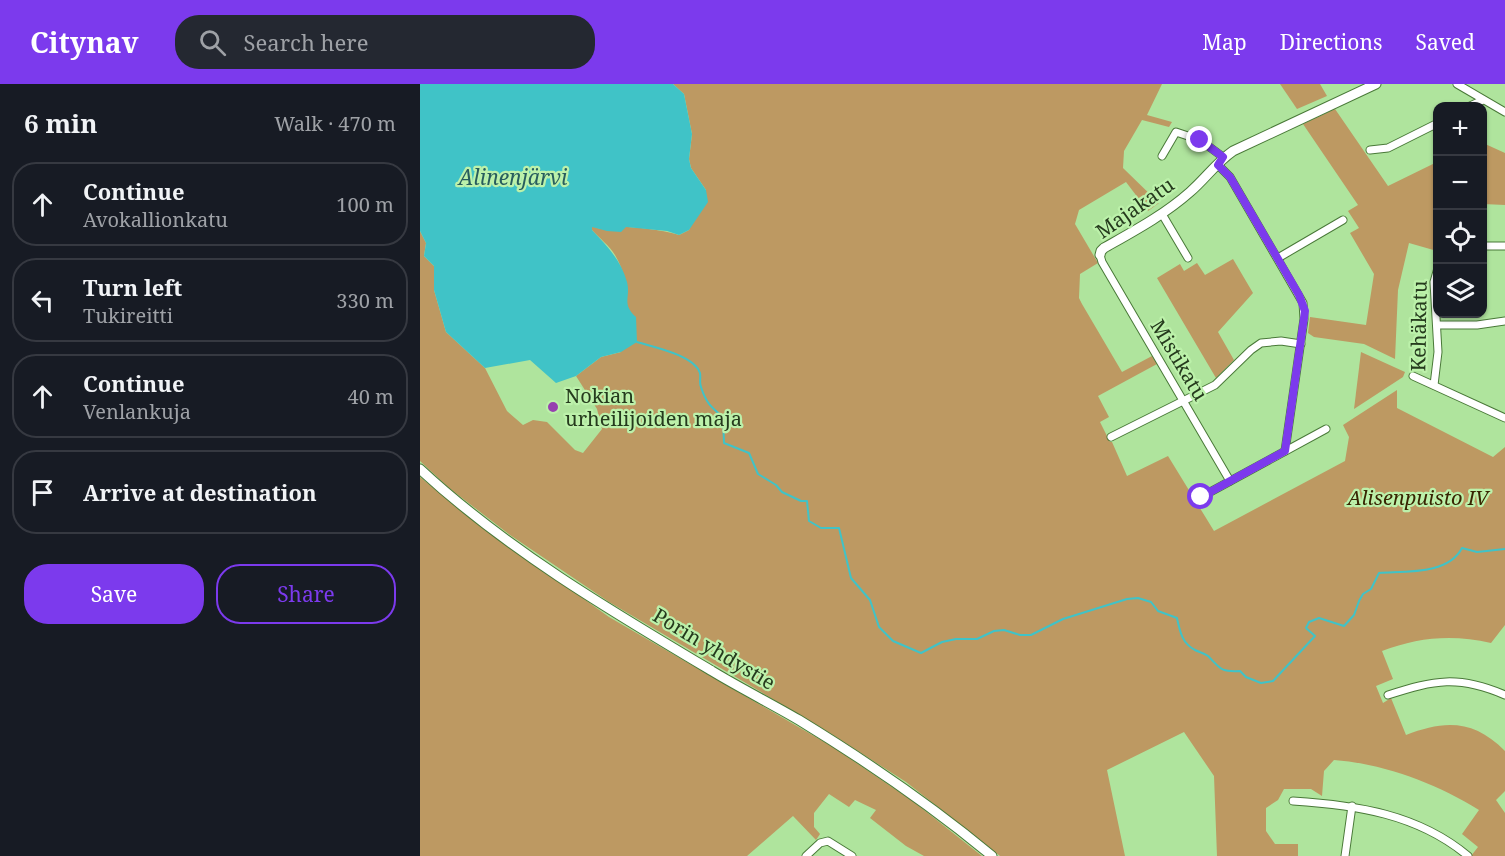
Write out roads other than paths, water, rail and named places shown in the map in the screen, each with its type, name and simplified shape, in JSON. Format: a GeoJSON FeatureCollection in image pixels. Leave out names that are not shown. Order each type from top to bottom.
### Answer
{"type":"FeatureCollection","features":[{"type":"Feature","properties":{"kind":"main road","name":"Majakatu"},"geometry":{"type":"LineString","coordinates":[[1100,255],[1104,248],[1162,214],[1190,192],[1233,151],[1376,84]]}},
{"type":"Feature","properties":{"kind":"main road","name":"Porin yhdystie"},"geometry":{"type":"LineString","coordinates":[[420,469],[479,518],[563,578],[883,774],[992,856]]}},
{"type":"Feature","properties":{"kind":"street"},"geometry":{"type":"LineString","coordinates":[[1457,84],[1505,112]]}},
{"type":"Feature","properties":{"kind":"street"},"geometry":{"type":"LineString","coordinates":[[1479,102],[1483,100]]}},
{"type":"Feature","properties":{"kind":"street"},"geometry":{"type":"LineString","coordinates":[[1370,150],[1388,147],[1433,125]]}},
{"type":"Feature","properties":{"kind":"street"},"geometry":{"type":"LineString","coordinates":[[1162,156],[1176,132],[1200,140],[1220,161],[1303,303],[1301,344],[1285,451]]}},
{"type":"Feature","properties":{"kind":"street"},"geometry":{"type":"LineString","coordinates":[[1162,214],[1188,258]]}},
{"type":"Feature","properties":{"kind":"street"},"geometry":{"type":"LineString","coordinates":[[1278,258],[1343,220]]}},
{"type":"Feature","properties":{"kind":"street"},"geometry":{"type":"LineString","coordinates":[[1487,246],[1505,246]]}},
{"type":"Feature","properties":{"kind":"street","name":"Mistikatu"},"geometry":{"type":"LineString","coordinates":[[1100,255],[1230,481]]}},
{"type":"Feature","properties":{"kind":"street","name":"Kehäkatu"},"geometry":{"type":"LineString","coordinates":[[1434,385],[1438,352],[1437,318]]}},
{"type":"Feature","properties":{"kind":"street"},"geometry":{"type":"LineString","coordinates":[[1437,325],[1476,325],[1505,321]]}},
{"type":"Feature","properties":{"kind":"street"},"geometry":{"type":"LineString","coordinates":[[1111,437],[1215,385],[1261,343],[1281,341],[1301,344]]}},
{"type":"Feature","properties":{"kind":"street"},"geometry":{"type":"LineString","coordinates":[[1413,376],[1505,418]]}},
{"type":"Feature","properties":{"kind":"street"},"geometry":{"type":"LineString","coordinates":[[1201,497],[1326,429]]}},
{"type":"Feature","properties":{"kind":"street"},"geometry":{"type":"LineString","coordinates":[[1388,695],[1426,683],[1442,681],[1474,684],[1505,694]]}},
{"type":"Feature","properties":{"kind":"street"},"geometry":{"type":"LineString","coordinates":[[1293,801],[1352,806],[1400,818],[1431,830],[1468,856]]}},
{"type":"Feature","properties":{"kind":"street"},"geometry":{"type":"LineString","coordinates":[[1345,856],[1352,806]]}},
{"type":"Feature","properties":{"kind":"street"},"geometry":{"type":"LineString","coordinates":[[806,856],[820,843],[828,841],[852,856]]}},
{"type":"Feature","properties":{"kind":"water","name":"Alinenjärvi"},"geometry":{"type":"Polygon","coordinates":[[[420,84],[673,84],[684,94],[692,134],[689,159],[691,168],[706,190],[708,202],[689,230],[679,235],[667,231],[626,227],[621,232],[592,227],[592,230],[617,260],[624,274],[628,288],[629,308],[636,317],[637,342],[621,352],[601,357],[576,376],[556,383],[530,360],[485,368],[446,332],[434,290],[434,266],[424,256],[426,243],[420,231],[420,84]]]}},
{"type":"Feature","properties":{"kind":"waterway"},"geometry":{"type":"LineString","coordinates":[[637,342],[682,357],[696,367],[700,373],[700,385],[707,401],[723,417],[724,443],[749,453],[758,474],[776,485],[782,492],[801,501],[807,501],[809,521],[821,528],[839,528],[851,578],[870,600],[879,627],[893,641],[921,653],[942,642],[977,639],[994,631],[1004,630],[1020,635],[1031,635],[1063,619],[1127,599],[1138,598],[1151,602],[1158,611],[1177,618],[1187,644],[1208,656],[1221,669],[1240,671],[1246,677],[1261,683],[1273,681],[1315,636],[1306,628],[1309,622],[1319,618],[1344,626],[1354,615],[1363,594],[1371,589],[1379,573],[1425,570],[1436,567],[1447,563],[1462,548],[1477,552],[1505,549]]}},
{"type":"Feature","properties":{"kind":"place","name":"Nokian urheilijoiden maja"},"geometry":{"type":"Point","coordinates":[553,407]}},
{"type":"Feature","properties":{"kind":"park label","name":"Alisenpuisto IV"},"geometry":{"type":"Point","coordinates":[1418,498]}}]}
